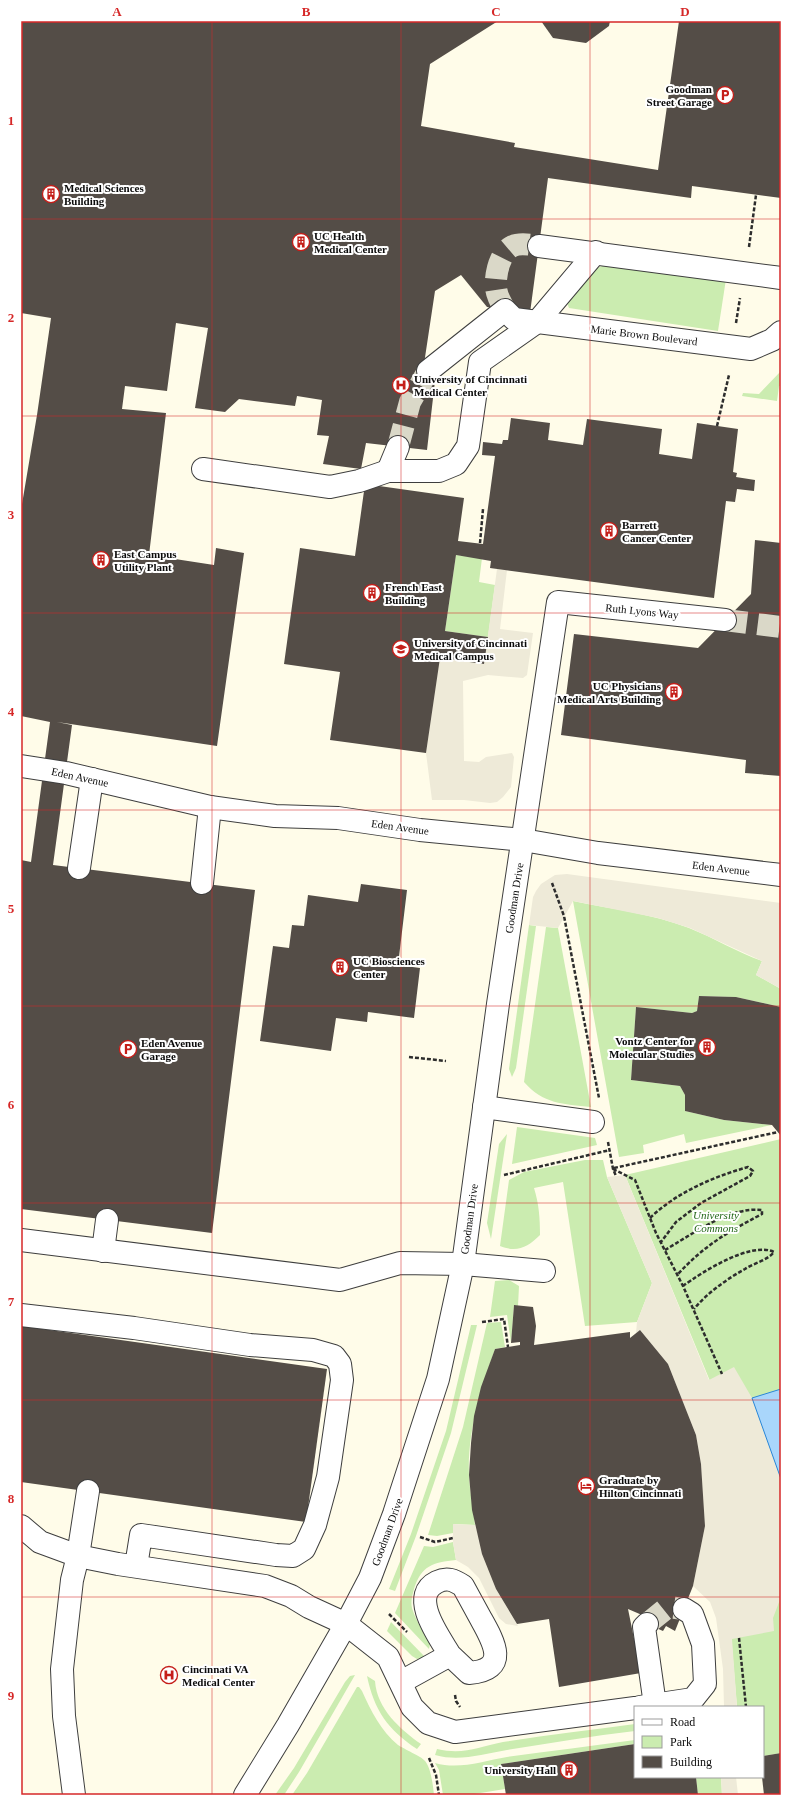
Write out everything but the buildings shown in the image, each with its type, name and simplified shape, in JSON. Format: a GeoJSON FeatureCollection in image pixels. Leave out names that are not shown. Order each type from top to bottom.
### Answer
{"type":"FeatureCollection","features":[{"type":"Feature","properties":{"kind":"street"},"geometry":{"type":"LineString","coordinates":[[539,246],[596,252],[781,278]]}},
{"type":"Feature","properties":{"kind":"street"},"geometry":{"type":"LineString","coordinates":[[203,469],[330,487],[358,481],[388,471],[439,471],[456,464],[468,446],[480,362],[537,322],[596,252]]}},
{"type":"Feature","properties":{"kind":"street","name":"Marie Brown Boulevard"},"geometry":{"type":"LineString","coordinates":[[428,371],[505,310],[514,319],[752,349],[772,340],[781,332]]}},
{"type":"Feature","properties":{"kind":"street"},"geometry":{"type":"LineString","coordinates":[[388,471],[398,447]]}},
{"type":"Feature","properties":{"kind":"street","name":"Ruth Lyons Way"},"geometry":{"type":"LineString","coordinates":[[558,602],[725,620]]}},
{"type":"Feature","properties":{"kind":"street","name":"Goodman Drive"},"geometry":{"type":"LineString","coordinates":[[245,1795],[288,1725],[346,1624],[370,1578],[394,1514],[438,1379],[463,1264],[498,1004],[558,602]]}},
{"type":"Feature","properties":{"kind":"street","name":"Eden Avenue"},"geometry":{"type":"LineString","coordinates":[[21,766],[92,779],[210,807],[275,816],[338,818],[420,830],[523,840],[598,853],[781,875]]}},
{"type":"Feature","properties":{"kind":"street"},"geometry":{"type":"LineString","coordinates":[[79,868],[92,779]]}},
{"type":"Feature","properties":{"kind":"street"},"geometry":{"type":"LineString","coordinates":[[202,883],[210,807]]}},
{"type":"Feature","properties":{"kind":"street"},"geometry":{"type":"LineString","coordinates":[[484,1107],[600,1120]]}},
{"type":"Feature","properties":{"kind":"street"},"geometry":{"type":"LineString","coordinates":[[103,1251],[107,1220]]}},
{"type":"Feature","properties":{"kind":"street"},"geometry":{"type":"LineString","coordinates":[[21,1240],[340,1280],[400,1263],[463,1264],[544,1271]]}},
{"type":"Feature","properties":{"kind":"street"},"geometry":{"type":"LineString","coordinates":[[21,1315],[134,1328],[250,1345],[314,1350],[334,1356],[340,1364],[342,1380],[328,1477],[315,1526],[304,1549],[293,1556],[276,1555],[141,1535],[136,1566]]}},
{"type":"Feature","properties":{"kind":"street"},"geometry":{"type":"LineString","coordinates":[[74,1795],[65,1723],[62,1669],[72,1580],[78,1556],[88,1492]]}},
{"type":"Feature","properties":{"kind":"street"},"geometry":{"type":"LineString","coordinates":[[21,1526],[40,1542],[78,1556],[265,1586],[291,1596],[309,1607],[346,1624],[388,1657],[402,1682],[412,1707],[428,1723],[455,1732],[634,1708]]}},
{"type":"Feature","properties":{"kind":"street"},"geometry":{"type":"LineString","coordinates":[[649,1706],[693,1699],[705,1684],[703,1644],[692,1614],[684,1609]]}},
{"type":"Feature","properties":{"kind":"street"},"geometry":{"type":"LineString","coordinates":[[643,1706],[644,1627],[647,1624]]}},
{"type":"Feature","properties":{"kind":"street"},"geometry":{"type":"LineString","coordinates":[[402,1682],[450,1655]]}},
{"type":"Feature","properties":{"kind":"path"},"geometry":{"type":"LineString","coordinates":[[749,247],[756,195]]}},
{"type":"Feature","properties":{"kind":"path"},"geometry":{"type":"LineString","coordinates":[[736,328],[741,293]]}},
{"type":"Feature","properties":{"kind":"path"},"geometry":{"type":"LineString","coordinates":[[717,426],[728,375]]}},
{"type":"Feature","properties":{"kind":"path"},"geometry":{"type":"LineString","coordinates":[[480,542],[483,509]]}},
{"type":"Feature","properties":{"kind":"path"},"geometry":{"type":"LineString","coordinates":[[552,883],[564,916],[600,1120],[610,1150],[613,1169],[616,1176]]}},
{"type":"Feature","properties":{"kind":"path"},"geometry":{"type":"LineString","coordinates":[[409,1056],[446,1061]]}},
{"type":"Feature","properties":{"kind":"path"},"geometry":{"type":"LineString","coordinates":[[613,1169],[778,1132]]}},
{"type":"Feature","properties":{"kind":"path"},"geometry":{"type":"LineString","coordinates":[[504,1175],[610,1150]]}},
{"type":"Feature","properties":{"kind":"path"},"geometry":{"type":"LineString","coordinates":[[650,1218],[661,1207],[690,1189],[737,1170],[748,1167],[753,1171],[750,1176],[701,1203],[676,1222],[660,1242]]}},
{"type":"Feature","properties":{"kind":"path"},"geometry":{"type":"LineString","coordinates":[[613,1169],[634,1180],[660,1242],[694,1309],[722,1374]]}},
{"type":"Feature","properties":{"kind":"path"},"geometry":{"type":"LineString","coordinates":[[665,1250],[712,1223],[736,1213],[753,1209],[762,1210],[762,1214],[715,1240],[694,1256],[677,1275]]}},
{"type":"Feature","properties":{"kind":"path"},"geometry":{"type":"LineString","coordinates":[[683,1286],[715,1266],[748,1251],[769,1249],[774,1252],[771,1256],[758,1261],[728,1279],[700,1301],[694,1309]]}},
{"type":"Feature","properties":{"kind":"path"},"geometry":{"type":"LineString","coordinates":[[482,1322],[504,1319],[508,1347]]}},
{"type":"Feature","properties":{"kind":"path"},"geometry":{"type":"LineString","coordinates":[[420,1537],[435,1542],[453,1538]]}},
{"type":"Feature","properties":{"kind":"path"},"geometry":{"type":"LineString","coordinates":[[739,1638],[746,1706]]}},
{"type":"Feature","properties":{"kind":"path"},"geometry":{"type":"LineString","coordinates":[[429,1758],[436,1775],[439,1795]]}},
{"type":"Feature","properties":{"kind":"green space"},"geometry":{"type":"Polygon","coordinates":[[[605,265],[726,279],[718,331],[569,308],[567,303],[597,268],[605,265]]]}},
{"type":"Feature","properties":{"kind":"green space"},"geometry":{"type":"Polygon","coordinates":[[[781,371],[781,386],[779,386],[777,401],[742,396],[743,393],[759,394],[781,371]]]}},
{"type":"Feature","properties":{"kind":"green space"},"geometry":{"type":"Polygon","coordinates":[[[456,555],[482,558],[479,582],[495,585],[488,637],[445,631],[456,555]]]}},
{"type":"Feature","properties":{"kind":"green space"},"geometry":{"type":"Polygon","coordinates":[[[573,901],[647,915],[675,923],[762,961],[756,975],[781,989],[781,1007],[736,997],[699,996],[697,1011],[692,1013],[636,1007],[631,1080],[680,1086],[685,1095],[685,1111],[724,1120],[772,1125],[686,1143],[684,1134],[643,1145],[644,1153],[619,1157],[573,901]]]}},
{"type":"Feature","properties":{"kind":"green space"},"geometry":{"type":"Polygon","coordinates":[[[529,925],[536,926],[516,1068],[512,1077],[509,1069],[529,925]]]}},
{"type":"Feature","properties":{"kind":"green space"},"geometry":{"type":"Polygon","coordinates":[[[546,927],[558,928],[591,1107],[554,1102],[539,1095],[524,1082],[546,927]]]}},
{"type":"Feature","properties":{"kind":"green space"},"geometry":{"type":"Polygon","coordinates":[[[517,1127],[595,1138],[597,1145],[512,1164],[517,1127]]]}},
{"type":"Feature","properties":{"kind":"green space"},"geometry":{"type":"Polygon","coordinates":[[[507,1134],[491,1239],[487,1223],[499,1144],[507,1134]]]}},
{"type":"Feature","properties":{"kind":"green space","name":"University Commons"},"geometry":{"type":"Polygon","coordinates":[[[781,1139],[781,1753],[764,1756],[764,1706],[737,1706],[710,1381],[625,1175],[781,1139]]]}},
{"type":"Feature","properties":{"kind":"green space"},"geometry":{"type":"Polygon","coordinates":[[[585,1160],[603,1160],[607,1177],[652,1283],[637,1322],[585,1326],[563,1182],[534,1188],[539,1211],[540,1235],[527,1246],[522,1248],[512,1249],[500,1246],[509,1180],[524,1172],[585,1160]]]}},
{"type":"Feature","properties":{"kind":"green space"},"geometry":{"type":"Polygon","coordinates":[[[509,1280],[519,1286],[518,1306],[514,1305],[511,1343],[507,1315],[490,1317],[495,1281],[509,1280]]]}},
{"type":"Feature","properties":{"kind":"green space"},"geometry":{"type":"Polygon","coordinates":[[[501,1322],[505,1347],[495,1349],[480,1395],[470,1443],[469,1476],[475,1525],[454,1524],[453,1533],[437,1536],[428,1535],[463,1427],[487,1323],[501,1322]]]}},
{"type":"Feature","properties":{"kind":"green space"},"geometry":{"type":"Polygon","coordinates":[[[471,1325],[477,1325],[451,1433],[416,1536],[395,1591],[389,1589],[411,1534],[446,1431],[471,1325]]]}},
{"type":"Feature","properties":{"kind":"green space"},"geometry":{"type":"Polygon","coordinates":[[[453,1542],[456,1560],[434,1564],[424,1570],[420,1575],[414,1589],[411,1603],[412,1608],[430,1644],[429,1649],[395,1613],[424,1546],[433,1547],[453,1542]]]}},
{"type":"Feature","properties":{"kind":"green space"},"geometry":{"type":"Polygon","coordinates":[[[391,1622],[425,1657],[417,1659],[412,1656],[387,1631],[391,1622]]]}},
{"type":"Feature","properties":{"kind":"green space"},"geometry":{"type":"Polygon","coordinates":[[[355,1675],[284,1795],[275,1795],[294,1768],[345,1682],[350,1676],[355,1675]]]}},
{"type":"Feature","properties":{"kind":"green space"},"geometry":{"type":"Polygon","coordinates":[[[367,1676],[375,1681],[380,1701],[391,1717],[405,1732],[421,1744],[417,1749],[390,1727],[378,1709],[367,1676]]]}},
{"type":"Feature","properties":{"kind":"green space"},"geometry":{"type":"Polygon","coordinates":[[[357,1687],[359,1687],[362,1691],[377,1720],[386,1733],[398,1745],[423,1759],[426,1763],[431,1776],[434,1795],[292,1795],[307,1773],[357,1687]]]}},
{"type":"Feature","properties":{"kind":"green space"},"geometry":{"type":"Polygon","coordinates":[[[634,1724],[634,1731],[555,1742],[471,1757],[453,1758],[435,1755],[437,1749],[447,1751],[463,1751],[503,1742],[634,1724]]]}},
{"type":"Feature","properties":{"kind":"green space"},"geometry":{"type":"Polygon","coordinates":[[[634,1740],[634,1744],[501,1764],[505,1789],[468,1795],[443,1795],[439,1770],[435,1763],[453,1766],[480,1763],[507,1757],[634,1740]]]}},
{"type":"Feature","properties":{"kind":"green space"},"geometry":{"type":"Polygon","coordinates":[[[696,1778],[721,1778],[722,1795],[698,1795],[696,1778]]]}},
{"type":"Feature","properties":{"kind":"shaded area"},"geometry":{"type":"Polygon","coordinates":[[[497,569],[507,570],[500,629],[533,633],[527,675],[523,678],[488,675],[463,681],[464,761],[479,762],[486,757],[512,753],[514,757],[511,787],[497,802],[490,803],[464,800],[432,800],[426,753],[440,658],[484,664],[497,569]]]}},
{"type":"Feature","properties":{"kind":"shaded area"},"geometry":{"type":"Polygon","coordinates":[[[567,874],[781,903],[781,989],[756,975],[762,961],[690,928],[658,918],[573,901],[558,928],[529,925],[533,897],[541,884],[555,875],[567,874]]]}},
{"type":"Feature","properties":{"kind":"shaded area"},"geometry":{"type":"Polygon","coordinates":[[[625,1175],[709,1380],[734,1367],[752,1398],[781,1479],[781,1597],[773,1618],[774,1631],[732,1639],[737,1706],[724,1706],[723,1669],[716,1618],[710,1602],[693,1586],[705,1526],[701,1464],[696,1435],[668,1364],[640,1330],[636,1333],[637,1322],[652,1283],[607,1177],[625,1175]]]}},
{"type":"Feature","properties":{"kind":"shaded area"},"geometry":{"type":"Polygon","coordinates":[[[453,1524],[475,1525],[496,1589],[518,1626],[506,1624],[499,1618],[479,1578],[468,1567],[456,1560],[453,1542],[453,1524]]]}},
{"type":"Feature","properties":{"kind":"shaded area"},"geometry":{"type":"Polygon","coordinates":[[[721,1778],[736,1778],[738,1795],[722,1795],[721,1778]]]}},
{"type":"Feature","properties":{"kind":"water"},"geometry":{"type":"Polygon","coordinates":[[[781,1389],[781,1479],[752,1398],[781,1389]]]}},
{"type":"Feature","properties":{"kind":"tunnel"},"geometry":{"type":"LineString","coordinates":[[505,310],[496,289],[496,276],[501,259],[507,250],[514,245],[525,244],[539,246]]}},
{"type":"Feature","properties":{"kind":"tunnel"},"geometry":{"type":"LineString","coordinates":[[398,447],[410,402],[428,371]]}},
{"type":"Feature","properties":{"kind":"tunnel"},"geometry":{"type":"LineString","coordinates":[[725,620],[781,627]]}},
{"type":"Feature","properties":{"kind":"tunnel"},"geometry":{"type":"LineString","coordinates":[[647,1624],[668,1607],[684,1609]]}},
{"type":"Feature","properties":{"kind":"place","name":"Goodman Street Garage"},"geometry":{"type":"Point","coordinates":[725,95]}},
{"type":"Feature","properties":{"kind":"place","name":"Medical Sciences Building"},"geometry":{"type":"Point","coordinates":[51,194]}},
{"type":"Feature","properties":{"kind":"place","name":"UC Health Medical Center"},"geometry":{"type":"Point","coordinates":[301,242]}},
{"type":"Feature","properties":{"kind":"place","name":"University of Cincinnati Medical Center"},"geometry":{"type":"Point","coordinates":[401,385]}},
{"type":"Feature","properties":{"kind":"place","name":"Barrett Cancer Center"},"geometry":{"type":"Point","coordinates":[609,531]}},
{"type":"Feature","properties":{"kind":"place","name":"East Campus Utility Plant"},"geometry":{"type":"Point","coordinates":[101,560]}},
{"type":"Feature","properties":{"kind":"place","name":"French East Building"},"geometry":{"type":"Point","coordinates":[372,593]}},
{"type":"Feature","properties":{"kind":"place","name":"University of Cincinnati Medical Campus"},"geometry":{"type":"Point","coordinates":[401,649]}},
{"type":"Feature","properties":{"kind":"place","name":"UC Physicians Medical Arts Building"},"geometry":{"type":"Point","coordinates":[674,692]}},
{"type":"Feature","properties":{"kind":"place","name":"UC Biosciences Center"},"geometry":{"type":"Point","coordinates":[340,967]}},
{"type":"Feature","properties":{"kind":"place","name":"Vontz Center for Molecular Studies"},"geometry":{"type":"Point","coordinates":[707,1047]}},
{"type":"Feature","properties":{"kind":"place","name":"Eden Avenue Garage"},"geometry":{"type":"Point","coordinates":[128,1049]}},
{"type":"Feature","properties":{"kind":"place","name":"Graduate by Hilton Cincinnati"},"geometry":{"type":"Point","coordinates":[586,1486]}},
{"type":"Feature","properties":{"kind":"place","name":"Cincinnati VA Medical Center"},"geometry":{"type":"Point","coordinates":[169,1675]}},
{"type":"Feature","properties":{"kind":"place","name":"University Hall"},"geometry":{"type":"Point","coordinates":[569,1770]}}]}
